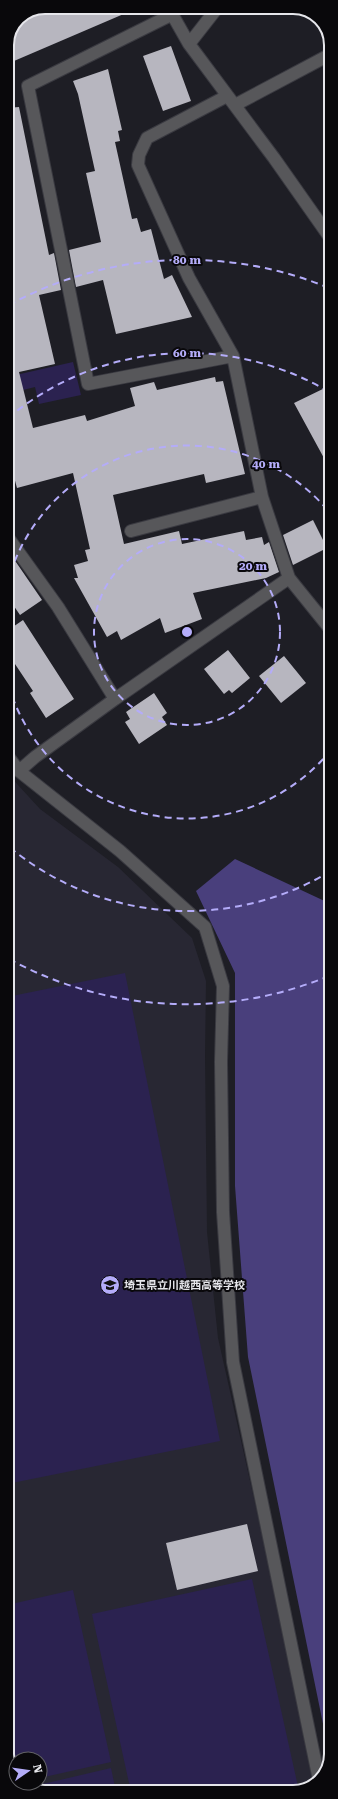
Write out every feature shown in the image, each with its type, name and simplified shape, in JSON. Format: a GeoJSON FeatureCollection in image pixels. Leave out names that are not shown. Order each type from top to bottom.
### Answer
{"type":"FeatureCollection","features":[{"type":"Feature","properties":{"kind":"street"},"geometry":{"type":"LineString","coordinates":[[164,14],[28,86],[88,384],[233,356]]}},
{"type":"Feature","properties":{"kind":"street"},"geometry":{"type":"LineString","coordinates":[[172,14],[189,44],[324,229]]}},
{"type":"Feature","properties":{"kind":"street"},"geometry":{"type":"LineString","coordinates":[[189,44],[213,14]]}},
{"type":"Feature","properties":{"kind":"street"},"geometry":{"type":"LineString","coordinates":[[235,106],[324,58]]}},
{"type":"Feature","properties":{"kind":"street"},"geometry":{"type":"LineString","coordinates":[[227,96],[148,138],[139,155],[138,165],[189,278],[233,356],[262,497],[289,578],[324,621]]}},
{"type":"Feature","properties":{"kind":"street"},"geometry":{"type":"LineString","coordinates":[[131,531],[262,497]]}},
{"type":"Feature","properties":{"kind":"street"},"geometry":{"type":"LineString","coordinates":[[14,546],[58,607],[115,699]]}},
{"type":"Feature","properties":{"kind":"street"},"geometry":{"type":"LineString","coordinates":[[19,771],[115,699],[289,578]]}},
{"type":"Feature","properties":{"kind":"street"},"geometry":{"type":"LineString","coordinates":[[14,764],[19,771],[120,851],[206,927],[223,986],[221,1062],[222,1212],[233,1362],[318,1772]]}},
{"type":"Feature","properties":{"kind":"shaded area"},"geometry":{"type":"Polygon","coordinates":[[[73,362],[81,395],[39,404],[35,387],[14,392],[14,375],[73,362]]]}},
{"type":"Feature","properties":{"kind":"shaded area","name":"埼玉県立川越西高等学校"},"geometry":{"type":"Polygon","coordinates":[[[14,781],[40,809],[118,867],[192,938],[206,981],[205,1056],[207,1232],[218,1338],[267,1557],[312,1779],[297,1785],[48,1785],[48,1751],[14,1751],[14,781]]]}},
{"type":"Feature","properties":{"kind":"shaded area"},"geometry":{"type":"Polygon","coordinates":[[[235,859],[324,901],[324,1729],[248,1357],[235,1186],[235,973],[196,891],[235,859]]]}},
{"type":"Feature","properties":{"kind":"shaded area"},"geometry":{"type":"Polygon","coordinates":[[[125,973],[220,1441],[14,1483],[14,996],[125,973]]]}},
{"type":"Feature","properties":{"kind":"shaded area"},"geometry":{"type":"Polygon","coordinates":[[[252,1579],[298,1785],[129,1785],[92,1614],[252,1579]]]}},
{"type":"Feature","properties":{"kind":"shaded area"},"geometry":{"type":"Polygon","coordinates":[[[73,1590],[111,1762],[48,1776],[48,1751],[14,1751],[14,1603],[73,1590]]]}},
{"type":"Feature","properties":{"kind":"shaded area"},"geometry":{"type":"Polygon","coordinates":[[[111,1768],[115,1785],[48,1785],[48,1783],[111,1768]]]}},
{"type":"Feature","properties":{"kind":"building"},"geometry":{"type":"Polygon","coordinates":[[[45,14],[124,14],[14,61],[16,33],[23,23],[33,16],[45,14]]]}},
{"type":"Feature","properties":{"kind":"building"},"geometry":{"type":"Polygon","coordinates":[[[171,46],[191,101],[163,111],[143,56],[171,46]]]}},
{"type":"Feature","properties":{"kind":"building"},"geometry":{"type":"Polygon","coordinates":[[[108,69],[122,130],[118,131],[120,141],[115,142],[132,219],[137,218],[141,232],[151,229],[164,279],[172,275],[192,317],[116,334],[103,280],[76,287],[69,250],[101,242],[86,173],[95,171],[78,94],[73,81],[108,69]]]}},
{"type":"Feature","properties":{"kind":"building"},"geometry":{"type":"Polygon","coordinates":[[[14,107],[19,107],[49,255],[54,253],[61,290],[39,295],[55,364],[19,372],[33,428],[85,415],[87,421],[135,406],[130,388],[154,382],[157,390],[215,377],[216,382],[223,381],[245,474],[206,483],[204,474],[113,495],[124,544],[179,531],[182,544],[244,531],[246,540],[262,537],[264,545],[269,542],[279,572],[266,578],[193,593],[202,619],[165,633],[160,618],[121,640],[117,631],[107,637],[74,578],[78,578],[74,565],[88,561],[85,550],[90,549],[73,473],[17,488],[14,477],[14,107]]]}},
{"type":"Feature","properties":{"kind":"building"},"geometry":{"type":"Polygon","coordinates":[[[324,388],[324,458],[294,403],[324,388]]]}},
{"type":"Feature","properties":{"kind":"building"},"geometry":{"type":"Polygon","coordinates":[[[313,520],[324,542],[324,550],[293,565],[283,535],[313,520]]]}},
{"type":"Feature","properties":{"kind":"building"},"geometry":{"type":"Polygon","coordinates":[[[14,559],[42,600],[20,615],[14,606],[14,559]]]}},
{"type":"Feature","properties":{"kind":"building"},"geometry":{"type":"Polygon","coordinates":[[[23,620],[74,699],[46,718],[30,693],[33,691],[14,662],[14,626],[23,620]]]}},
{"type":"Feature","properties":{"kind":"building"},"geometry":{"type":"Polygon","coordinates":[[[228,650],[250,678],[232,693],[229,690],[224,694],[204,669],[228,650]]]}},
{"type":"Feature","properties":{"kind":"building"},"geometry":{"type":"Polygon","coordinates":[[[284,656],[306,683],[281,703],[259,676],[284,656]]]}},
{"type":"Feature","properties":{"kind":"building"},"geometry":{"type":"Polygon","coordinates":[[[154,693],[167,713],[162,717],[167,725],[139,744],[125,722],[130,719],[126,712],[154,693]]]}},
{"type":"Feature","properties":{"kind":"building"},"geometry":{"type":"Polygon","coordinates":[[[247,1524],[258,1571],[177,1590],[166,1543],[247,1524]]]}},
{"type":"Feature","properties":{"kind":"place","name":"埼玉県立川越西高等学校"},"geometry":{"type":"Point","coordinates":[110,1285]}}]}
